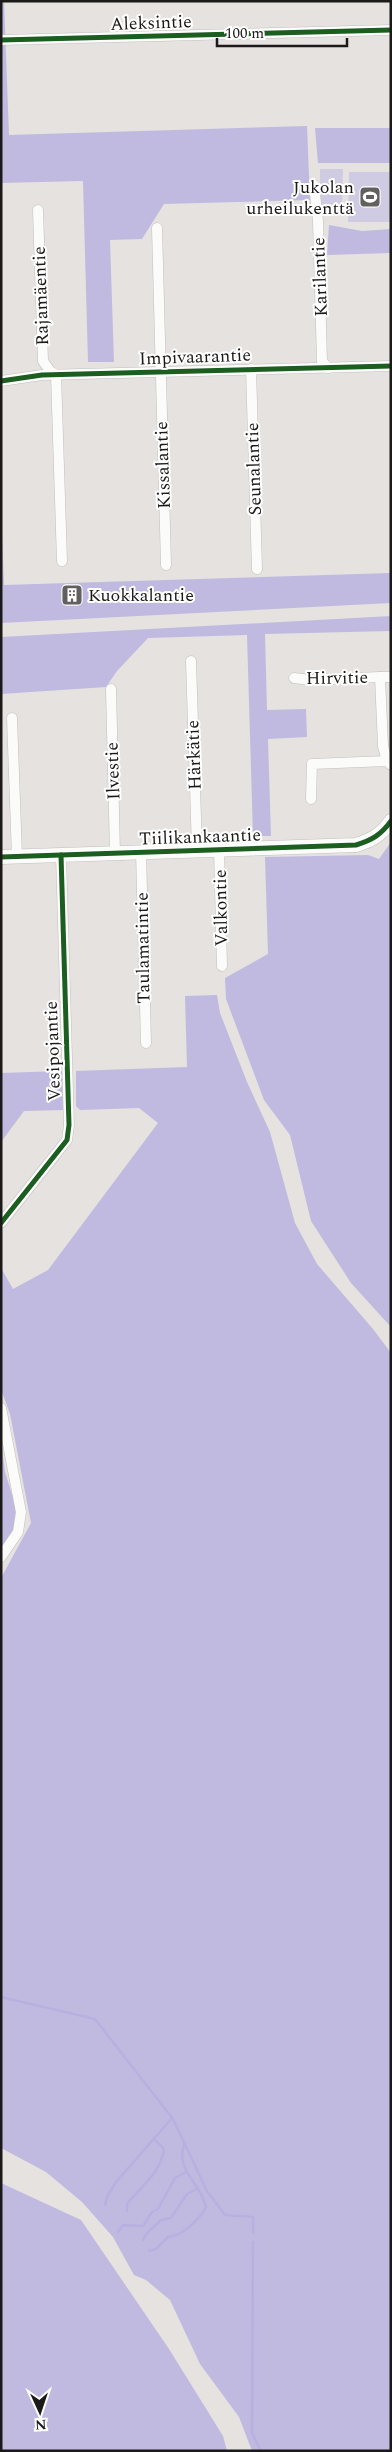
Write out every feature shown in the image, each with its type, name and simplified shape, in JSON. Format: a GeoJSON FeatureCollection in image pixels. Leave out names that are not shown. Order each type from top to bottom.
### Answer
{"type":"FeatureCollection","features":[{"type":"Feature","properties":{"kind":"street","name":"Aleksintie"},"geometry":{"type":"LineString","coordinates":[[1,40],[391,30]]}},
{"type":"Feature","properties":{"kind":"street","name":"Karilantie"},"geometry":{"type":"LineString","coordinates":[[314,185],[318,221],[322,361],[328,368]]}},
{"type":"Feature","properties":{"kind":"street","name":"Rajamäentie"},"geometry":{"type":"LineString","coordinates":[[38,210],[43,361],[50,371],[56,375]]}},
{"type":"Feature","properties":{"kind":"street","name":"Kissalantie"},"geometry":{"type":"LineString","coordinates":[[157,228],[166,565]]}},
{"type":"Feature","properties":{"kind":"street","name":"Impivaarantie"},"geometry":{"type":"LineString","coordinates":[[1,381],[19,377],[160,369],[391,366]]}},
{"type":"Feature","properties":{"kind":"street","name":"Seunalantie"},"geometry":{"type":"LineString","coordinates":[[251,369],[257,569]]}},
{"type":"Feature","properties":{"kind":"street"},"geometry":{"type":"LineString","coordinates":[[56,375],[62,561]]}},
{"type":"Feature","properties":{"kind":"street","name":"Härkätie"},"geometry":{"type":"LineString","coordinates":[[192,661],[197,850]]}},
{"type":"Feature","properties":{"kind":"street","name":"Hirvitie"},"geometry":{"type":"LineString","coordinates":[[294,678],[310,680],[386,677],[382,746],[389,763]]}},
{"type":"Feature","properties":{"kind":"street","name":"Ilvestie"},"geometry":{"type":"LineString","coordinates":[[110,689],[115,853]]}},
{"type":"Feature","properties":{"kind":"street"},"geometry":{"type":"LineString","coordinates":[[12,718],[17,857]]}},
{"type":"Feature","properties":{"kind":"street"},"geometry":{"type":"LineString","coordinates":[[310,799],[312,764],[389,763]]}},
{"type":"Feature","properties":{"kind":"street","name":"Tiilikankaantie"},"geometry":{"type":"LineString","coordinates":[[1,857],[356,845],[373,839],[382,833],[391,821]]}},
{"type":"Feature","properties":{"kind":"street","name":"Valkontie"},"geometry":{"type":"LineString","coordinates":[[219,849],[222,966]]}},
{"type":"Feature","properties":{"kind":"street","name":"Taulamatintie"},"geometry":{"type":"LineString","coordinates":[[141,852],[146,1043]]}},
{"type":"Feature","properties":{"kind":"street","name":"Vesipojantie"},"geometry":{"type":"LineString","coordinates":[[1,1223],[12,1212],[67,1140],[69,1125],[61,855]]}},
{"type":"Feature","properties":{"kind":"street"},"geometry":{"type":"LineString","coordinates":[[1,1208],[12,1212]]}},
{"type":"Feature","properties":{"kind":"street"},"geometry":{"type":"LineString","coordinates":[[1,1408],[21,1512],[18,1532],[1,1557]]}},
{"type":"Feature","properties":{"kind":"shaded area"},"geometry":{"type":"Polygon","coordinates":[[[1,1],[4,1],[9,135],[307,126],[310,200],[164,204],[142,239],[110,240],[114,362],[88,362],[83,181],[1,183],[1,1]]]}},
{"type":"Feature","properties":{"kind":"shaded area"},"geometry":{"type":"Polygon","coordinates":[[[315,128],[391,128],[391,163],[318,163],[315,128]]]}},
{"type":"Feature","properties":{"kind":"shaded area"},"geometry":{"type":"Polygon","coordinates":[[[320,169],[343,169],[342,210],[320,209],[320,169]]]}},
{"type":"Feature","properties":{"kind":"shaded area","name":"Jukolan urheilukenttä"},"geometry":{"type":"Polygon","coordinates":[[[349,172],[391,172],[391,222],[348,222],[349,172]]]}},
{"type":"Feature","properties":{"kind":"shaded area"},"geometry":{"type":"Polygon","coordinates":[[[329,225],[362,231],[391,229],[391,253],[327,255],[329,225]]]}},
{"type":"Feature","properties":{"kind":"shaded area"},"geometry":{"type":"Polygon","coordinates":[[[1,506],[4,585],[391,573],[391,603],[1,623],[1,506]]]}},
{"type":"Feature","properties":{"kind":"shaded area"},"geometry":{"type":"Polygon","coordinates":[[[391,616],[391,631],[265,634],[267,710],[306,709],[307,737],[268,739],[271,836],[253,836],[247,635],[148,638],[117,671],[106,687],[1,694],[1,637],[391,616]]]}},
{"type":"Feature","properties":{"kind":"shaded area"},"geometry":{"type":"Polygon","coordinates":[[[391,842],[391,1327],[351,1283],[311,1221],[290,1135],[264,1100],[226,999],[225,978],[268,954],[265,857],[368,855],[379,859],[391,842]]]}},
{"type":"Feature","properties":{"kind":"shaded area"},"geometry":{"type":"Polygon","coordinates":[[[217,995],[220,1013],[247,1082],[270,1132],[295,1223],[317,1264],[373,1329],[391,1353],[391,2451],[252,2451],[239,2417],[200,2364],[170,2300],[146,2280],[134,2275],[113,2237],[82,2202],[46,2172],[1,2148],[1,1578],[31,1523],[10,1414],[1,1389],[1,1268],[13,1289],[48,1270],[158,1123],[139,1108],[80,1110],[76,1106],[76,1071],[187,1067],[185,996],[217,995]]]}},
{"type":"Feature","properties":{"kind":"shaded area"},"geometry":{"type":"Polygon","coordinates":[[[62,1071],[63,1110],[24,1111],[1,1142],[1,1073],[62,1071]]]}},
{"type":"Feature","properties":{"kind":"shaded area"},"geometry":{"type":"Polygon","coordinates":[[[1,1442],[5,1472],[16,1507],[16,1528],[1,1548],[1,1442]]]}},
{"type":"Feature","properties":{"kind":"shaded area"},"geometry":{"type":"Polygon","coordinates":[[[1,2183],[81,2220],[169,2349],[223,2436],[227,2451],[1,2451],[1,2183]]]}},
{"type":"Feature","properties":{"kind":"waterway"},"geometry":{"type":"LineString","coordinates":[[1,1997],[95,2019],[173,2119],[207,2191],[225,2215],[253,2217],[253,2233]]}},
{"type":"Feature","properties":{"kind":"waterway"},"geometry":{"type":"LineString","coordinates":[[105,2205],[107,2197],[116,2182],[172,2118]]}},
{"type":"Feature","properties":{"kind":"waterway"},"geometry":{"type":"LineString","coordinates":[[127,2211],[127,2204],[150,2179],[159,2165],[164,2149],[154,2139]]}},
{"type":"Feature","properties":{"kind":"waterway"},"geometry":{"type":"LineString","coordinates":[[149,2251],[156,2249],[168,2237],[179,2234],[190,2226],[206,2207],[185,2168],[182,2152],[185,2143]]}},
{"type":"Feature","properties":{"kind":"waterway"},"geometry":{"type":"LineString","coordinates":[[118,2232],[123,2225],[143,2226],[152,2212],[158,2209],[175,2178],[186,2172]]}},
{"type":"Feature","properties":{"kind":"waterway"},"geometry":{"type":"LineString","coordinates":[[143,2240],[147,2233],[161,2220],[171,2218],[187,2194],[198,2188]]}},
{"type":"Feature","properties":{"kind":"waterway"},"geometry":{"type":"LineString","coordinates":[[253,2242],[252,2433],[261,2451]]}},
{"type":"Feature","properties":{"kind":"cycle path"},"geometry":{"type":"LineString","coordinates":[[1,40],[391,30]]}},
{"type":"Feature","properties":{"kind":"cycle path"},"geometry":{"type":"LineString","coordinates":[[1,381],[42,375],[391,366]]}},
{"type":"Feature","properties":{"kind":"cycle path"},"geometry":{"type":"LineString","coordinates":[[1,857],[356,845],[376,836],[391,821]]}},
{"type":"Feature","properties":{"kind":"cycle path"},"geometry":{"type":"LineString","coordinates":[[1,1223],[67,1140],[69,1125],[61,855]]}},
{"type":"Feature","properties":{"kind":"place","name":"Jukolan urheilukenttä"},"geometry":{"type":"Point","coordinates":[370,197]}},
{"type":"Feature","properties":{"kind":"place","name":"Kuokkalantie"},"geometry":{"type":"Point","coordinates":[72,595]}}]}
